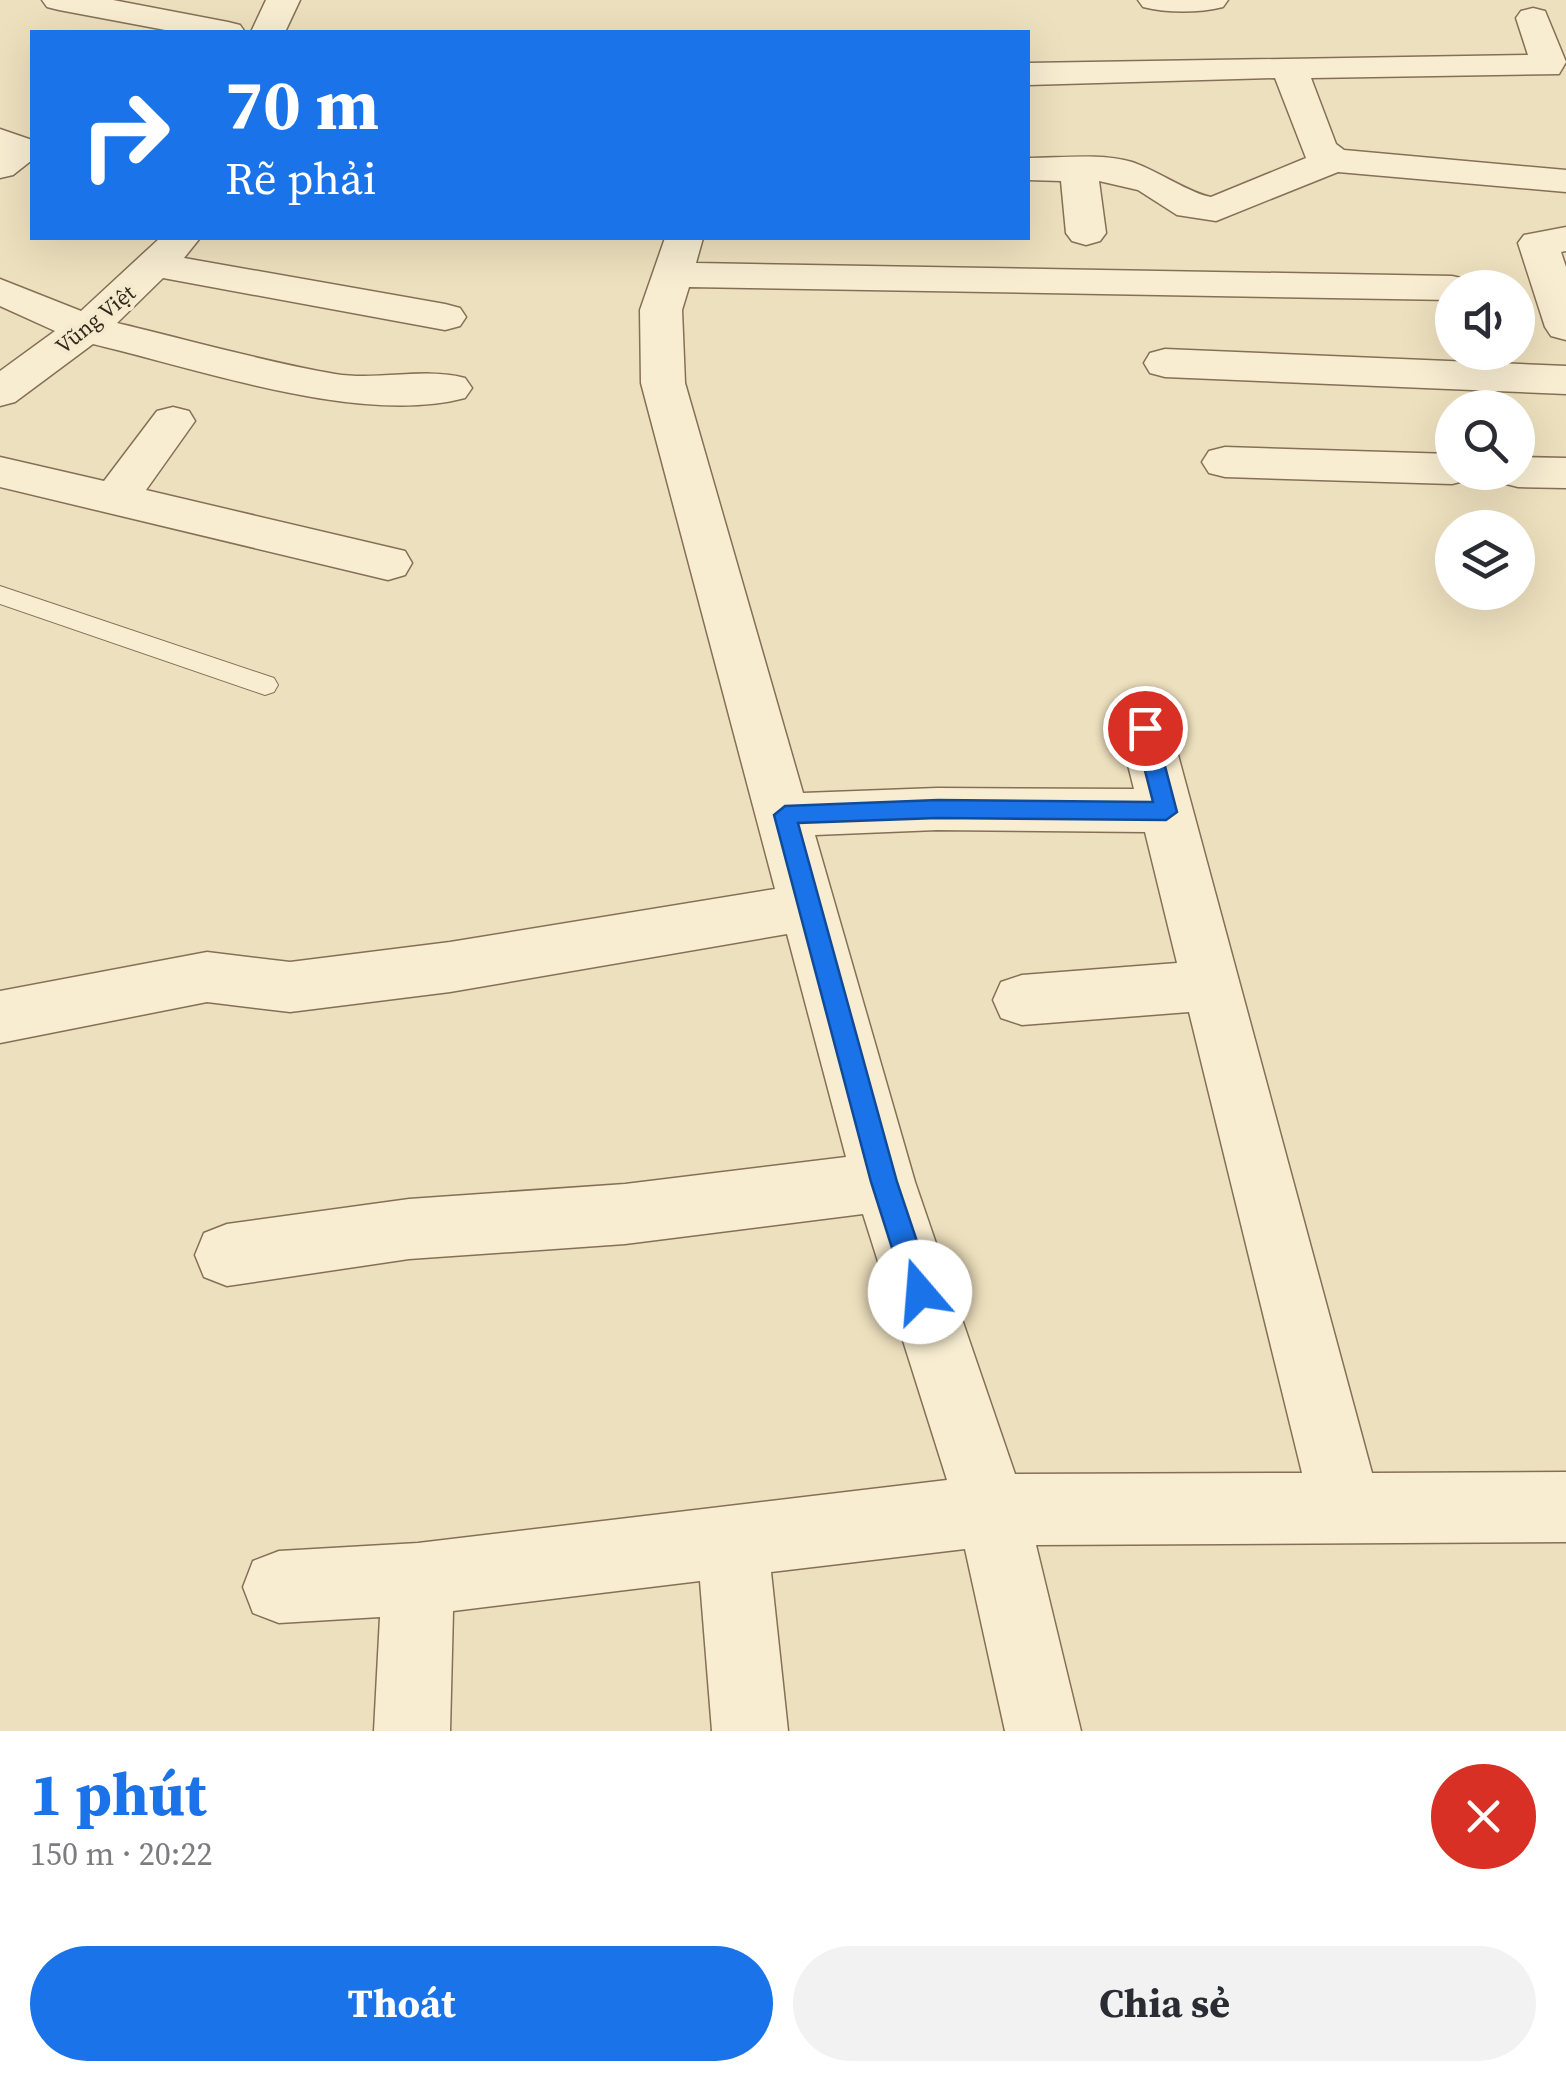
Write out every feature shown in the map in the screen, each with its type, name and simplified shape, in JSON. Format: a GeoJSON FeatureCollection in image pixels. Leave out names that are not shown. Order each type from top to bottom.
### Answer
{"type":"FeatureCollection","features":[{"type":"Feature","properties":{"kind":"street"},"geometry":{"type":"LineString","coordinates":[[60,0],[218,30]]}},
{"type":"Feature","properties":{"kind":"street"},"geometry":{"type":"LineString","coordinates":[[269,30],[283,0]]}},
{"type":"Feature","properties":{"kind":"street"},"geometry":{"type":"LineString","coordinates":[[1155,0],[1211,0]]}},
{"type":"Feature","properties":{"kind":"street"},"geometry":{"type":"LineString","coordinates":[[1030,74],[1546,66],[1542,11]]}},
{"type":"Feature","properties":{"kind":"street"},"geometry":{"type":"LineString","coordinates":[[1289,67],[1319,150],[1334,160]]}},
{"type":"Feature","properties":{"kind":"street"},"geometry":{"type":"LineString","coordinates":[[0,140],[23,150],[0,167]]}},
{"type":"Feature","properties":{"kind":"street"},"geometry":{"type":"LineString","coordinates":[[1030,169],[1134,174],[1191,206],[1216,209],[1334,160],[1566,181]]}},
{"type":"Feature","properties":{"kind":"street"},"geometry":{"type":"LineString","coordinates":[[1079,170],[1086,232]]}},
{"type":"Feature","properties":{"kind":"street"},"geometry":{"type":"LineString","coordinates":[[1546,303],[1538,243],[1566,239]]}},
{"type":"Feature","properties":{"kind":"street"},"geometry":{"type":"LineString","coordinates":[[169,251],[445,317]]}},
{"type":"Feature","properties":{"kind":"street","name":"Vũng Việt"},"geometry":{"type":"LineString","coordinates":[[0,392],[86,329],[169,251]]}},
{"type":"Feature","properties":{"kind":"street"},"geometry":{"type":"LineString","coordinates":[[1042,1731],[992,1510],[884,1182],[663,383],[660,310],[679,256],[806,274],[1435,288]]}},
{"type":"Feature","properties":{"kind":"street"},"geometry":{"type":"LineString","coordinates":[[0,291],[86,329],[337,388],[386,392],[450,388]]}},
{"type":"Feature","properties":{"kind":"street"},"geometry":{"type":"LineString","coordinates":[[1165,363],[1566,380]]}},
{"type":"Feature","properties":{"kind":"street"},"geometry":{"type":"LineString","coordinates":[[115,499],[174,421]]}},
{"type":"Feature","properties":{"kind":"street"},"geometry":{"type":"LineString","coordinates":[[1225,462],[1435,469]]}},
{"type":"Feature","properties":{"kind":"street"},"geometry":{"type":"LineString","coordinates":[[0,472],[388,563]]}},
{"type":"Feature","properties":{"kind":"street"},"geometry":{"type":"LineString","coordinates":[[1535,472],[1566,473]]}},
{"type":"Feature","properties":{"kind":"street"},"geometry":{"type":"LineString","coordinates":[[1145,728],[1346,1507]]}},
{"type":"Feature","properties":{"kind":"street"},"geometry":{"type":"LineString","coordinates":[[785,815],[938,809],[1166,812]]}},
{"type":"Feature","properties":{"kind":"street"},"geometry":{"type":"LineString","coordinates":[[0,1016],[207,977],[290,987],[450,967],[810,907]]}},
{"type":"Feature","properties":{"kind":"street"},"geometry":{"type":"LineString","coordinates":[[1022,1000],[1211,985]]}},
{"type":"Feature","properties":{"kind":"street"},"geometry":{"type":"LineString","coordinates":[[227,1255],[409,1229],[625,1214],[884,1182]]}},
{"type":"Feature","properties":{"kind":"street"},"geometry":{"type":"LineString","coordinates":[[280,1587],[418,1580],[992,1510],[1566,1507]]}},
{"type":"Feature","properties":{"kind":"street"},"geometry":{"type":"LineString","coordinates":[[732,1540],[750,1731]]}},
{"type":"Feature","properties":{"kind":"street"},"geometry":{"type":"LineString","coordinates":[[412,1731],[418,1580]]}},
{"type":"Feature","properties":{"kind":"lane"},"geometry":{"type":"LineString","coordinates":[[0,594],[265,685]]}},
{"type":"Feature","properties":{"kind":"route"},"geometry":{"type":"LineString","coordinates":[[920,1292],[884,1182],[785,815],[938,809],[1166,812],[1145,728]]}}]}
